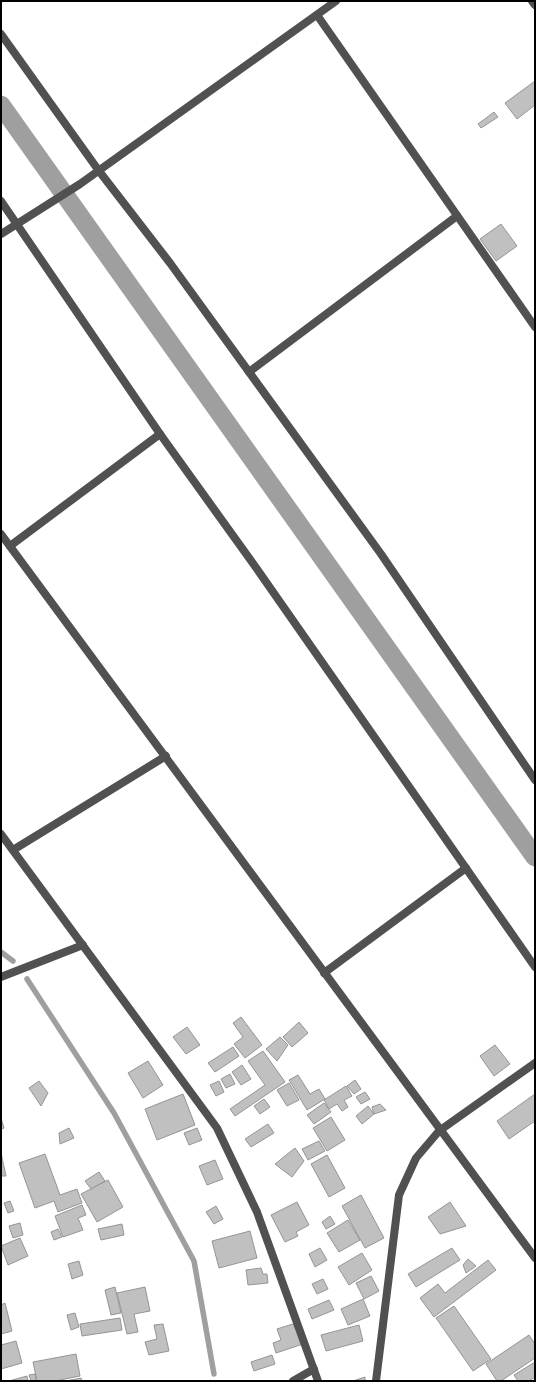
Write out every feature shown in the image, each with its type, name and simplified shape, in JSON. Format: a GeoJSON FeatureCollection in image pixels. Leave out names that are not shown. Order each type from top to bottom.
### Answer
{"type":"FeatureCollection","features":[{"type":"Feature","properties":{"kind":"street"},"geometry":{"type":"LineString","coordinates":[[1,234],[18,225],[99,171],[336,1]]}},
{"type":"Feature","properties":{"kind":"street"},"geometry":{"type":"LineString","coordinates":[[532,1],[535,6]]}},
{"type":"Feature","properties":{"kind":"street"},"geometry":{"type":"LineString","coordinates":[[317,15],[535,327]]}},
{"type":"Feature","properties":{"kind":"street"},"geometry":{"type":"LineString","coordinates":[[1,34],[99,171],[170,262],[381,554],[535,780]]}},
{"type":"Feature","properties":{"kind":"street"},"geometry":{"type":"LineString","coordinates":[[1,201],[160,434],[257,569],[535,967]]}},
{"type":"Feature","properties":{"kind":"street"},"geometry":{"type":"LineString","coordinates":[[249,372],[457,216]]}},
{"type":"Feature","properties":{"kind":"street"},"geometry":{"type":"LineString","coordinates":[[10,546],[160,434]]}},
{"type":"Feature","properties":{"kind":"street"},"geometry":{"type":"LineString","coordinates":[[1,534],[166,756],[439,1131],[535,1258]]}},
{"type":"Feature","properties":{"kind":"street"},"geometry":{"type":"LineString","coordinates":[[13,850],[166,756]]}},
{"type":"Feature","properties":{"kind":"street"},"geometry":{"type":"LineString","coordinates":[[1,834],[217,1128],[257,1212],[318,1381]]}},
{"type":"Feature","properties":{"kind":"street"},"geometry":{"type":"LineString","coordinates":[[324,973],[466,868]]}},
{"type":"Feature","properties":{"kind":"street"},"geometry":{"type":"LineString","coordinates":[[1,977],[84,945]]}},
{"type":"Feature","properties":{"kind":"street"},"geometry":{"type":"LineString","coordinates":[[376,1381],[399,1195],[416,1158],[439,1131],[535,1063]]}},
{"type":"Feature","properties":{"kind":"street"},"geometry":{"type":"LineString","coordinates":[[293,1381],[314,1369]]}},
{"type":"Feature","properties":{"kind":"building"},"geometry":{"type":"Polygon","coordinates":[[[535,81],[535,105],[517,119],[505,103],[535,81]]]}},
{"type":"Feature","properties":{"kind":"building"},"geometry":{"type":"Polygon","coordinates":[[[494,112],[498,117],[481,128],[478,124],[494,112]]]}},
{"type":"Feature","properties":{"kind":"building"},"geometry":{"type":"Polygon","coordinates":[[[501,224],[517,246],[496,261],[480,239],[501,224]]]}},
{"type":"Feature","properties":{"kind":"building"},"geometry":{"type":"Polygon","coordinates":[[[241,1017],[262,1045],[245,1058],[234,1044],[243,1037],[233,1023],[241,1017]]]}},
{"type":"Feature","properties":{"kind":"building"},"geometry":{"type":"Polygon","coordinates":[[[299,1022],[308,1033],[292,1047],[283,1037],[299,1022]]]}},
{"type":"Feature","properties":{"kind":"building"},"geometry":{"type":"Polygon","coordinates":[[[187,1027],[200,1045],[186,1054],[173,1037],[187,1027]]]}},
{"type":"Feature","properties":{"kind":"building"},"geometry":{"type":"Polygon","coordinates":[[[280,1037],[288,1045],[277,1061],[266,1049],[280,1037]]]}},
{"type":"Feature","properties":{"kind":"building"},"geometry":{"type":"Polygon","coordinates":[[[495,1045],[510,1064],[494,1076],[480,1056],[495,1045]]]}},
{"type":"Feature","properties":{"kind":"building"},"geometry":{"type":"Polygon","coordinates":[[[233,1047],[239,1056],[215,1072],[208,1063],[233,1047]]]}},
{"type":"Feature","properties":{"kind":"building"},"geometry":{"type":"Polygon","coordinates":[[[263,1051],[285,1082],[235,1116],[230,1109],[265,1085],[248,1061],[263,1051]]]}},
{"type":"Feature","properties":{"kind":"building"},"geometry":{"type":"Polygon","coordinates":[[[148,1061],[163,1085],[143,1098],[128,1073],[148,1061]]]}},
{"type":"Feature","properties":{"kind":"building"},"geometry":{"type":"Polygon","coordinates":[[[242,1065],[251,1079],[241,1085],[232,1072],[242,1065]]]}},
{"type":"Feature","properties":{"kind":"building"},"geometry":{"type":"Polygon","coordinates":[[[230,1074],[235,1084],[226,1088],[221,1079],[230,1074]]]}},
{"type":"Feature","properties":{"kind":"building"},"geometry":{"type":"Polygon","coordinates":[[[298,1075],[310,1094],[319,1089],[325,1099],[307,1110],[289,1080],[298,1075]]]}},
{"type":"Feature","properties":{"kind":"building"},"geometry":{"type":"Polygon","coordinates":[[[355,1080],[361,1089],[354,1094],[347,1086],[355,1080]]]}},
{"type":"Feature","properties":{"kind":"building"},"geometry":{"type":"Polygon","coordinates":[[[39,1081],[48,1093],[41,1106],[29,1088],[39,1081]]]}},
{"type":"Feature","properties":{"kind":"building"},"geometry":{"type":"Polygon","coordinates":[[[219,1081],[224,1092],[216,1096],[210,1085],[219,1081]]]}},
{"type":"Feature","properties":{"kind":"building"},"geometry":{"type":"Polygon","coordinates":[[[289,1083],[299,1100],[287,1106],[277,1090],[289,1083]]]}},
{"type":"Feature","properties":{"kind":"building"},"geometry":{"type":"Polygon","coordinates":[[[346,1086],[352,1096],[344,1100],[348,1107],[342,1111],[337,1104],[329,1109],[324,1100],[346,1086]]]}},
{"type":"Feature","properties":{"kind":"building"},"geometry":{"type":"Polygon","coordinates":[[[365,1092],[370,1099],[361,1104],[356,1097],[365,1092]]]}},
{"type":"Feature","properties":{"kind":"building"},"geometry":{"type":"Polygon","coordinates":[[[183,1094],[195,1125],[157,1140],[145,1109],[183,1094]]]}},
{"type":"Feature","properties":{"kind":"building"},"geometry":{"type":"Polygon","coordinates":[[[535,1094],[535,1121],[509,1139],[497,1121],[535,1094]]]}},
{"type":"Feature","properties":{"kind":"building"},"geometry":{"type":"Polygon","coordinates":[[[264,1099],[270,1107],[260,1114],[254,1106],[264,1099]]]}},
{"type":"Feature","properties":{"kind":"building"},"geometry":{"type":"Polygon","coordinates":[[[324,1103],[331,1112],[314,1124],[307,1115],[324,1103]]]}},
{"type":"Feature","properties":{"kind":"building"},"geometry":{"type":"Polygon","coordinates":[[[380,1104],[386,1110],[374,1114],[372,1107],[380,1104]]]}},
{"type":"Feature","properties":{"kind":"building"},"geometry":{"type":"Polygon","coordinates":[[[368,1106],[374,1114],[362,1124],[356,1116],[368,1106]]]}},
{"type":"Feature","properties":{"kind":"building"},"geometry":{"type":"Polygon","coordinates":[[[331,1117],[345,1140],[327,1151],[313,1128],[331,1117]]]}},
{"type":"Feature","properties":{"kind":"building"},"geometry":{"type":"Polygon","coordinates":[[[1,1118],[4,1128],[1,1129],[1,1118]]]}},
{"type":"Feature","properties":{"kind":"building"},"geometry":{"type":"Polygon","coordinates":[[[268,1124],[274,1133],[251,1147],[245,1139],[268,1124]]]}},
{"type":"Feature","properties":{"kind":"building"},"geometry":{"type":"Polygon","coordinates":[[[69,1128],[74,1138],[60,1144],[59,1133],[69,1128]]]}},
{"type":"Feature","properties":{"kind":"building"},"geometry":{"type":"Polygon","coordinates":[[[197,1128],[202,1140],[189,1145],[184,1133],[197,1128]]]}},
{"type":"Feature","properties":{"kind":"building"},"geometry":{"type":"Polygon","coordinates":[[[319,1141],[325,1151],[308,1160],[302,1149],[319,1141]]]}},
{"type":"Feature","properties":{"kind":"building"},"geometry":{"type":"Polygon","coordinates":[[[295,1148],[304,1161],[292,1177],[275,1164],[295,1148]]]}},
{"type":"Feature","properties":{"kind":"building"},"geometry":{"type":"Polygon","coordinates":[[[1,1153],[6,1176],[1,1176],[1,1153]]]}},
{"type":"Feature","properties":{"kind":"building"},"geometry":{"type":"Polygon","coordinates":[[[45,1154],[60,1195],[77,1189],[82,1203],[58,1212],[54,1201],[35,1208],[19,1163],[45,1154]]]}},
{"type":"Feature","properties":{"kind":"building"},"geometry":{"type":"Polygon","coordinates":[[[327,1155],[345,1188],[329,1197],[311,1164],[327,1155]]]}},
{"type":"Feature","properties":{"kind":"building"},"geometry":{"type":"Polygon","coordinates":[[[215,1160],[223,1179],[207,1185],[199,1166],[215,1160]]]}},
{"type":"Feature","properties":{"kind":"building"},"geometry":{"type":"Polygon","coordinates":[[[99,1172],[105,1181],[91,1189],[85,1181],[99,1172]]]}},
{"type":"Feature","properties":{"kind":"building"},"geometry":{"type":"Polygon","coordinates":[[[108,1180],[123,1207],[97,1222],[81,1194],[108,1180]]]}},
{"type":"Feature","properties":{"kind":"building"},"geometry":{"type":"Polygon","coordinates":[[[361,1195],[384,1238],[365,1248],[342,1206],[361,1195]]]}},
{"type":"Feature","properties":{"kind":"building"},"geometry":{"type":"Polygon","coordinates":[[[10,1201],[14,1211],[8,1213],[4,1203],[10,1201]]]}},
{"type":"Feature","properties":{"kind":"building"},"geometry":{"type":"Polygon","coordinates":[[[297,1202],[309,1225],[296,1232],[298,1236],[285,1242],[271,1215],[297,1202]]]}},
{"type":"Feature","properties":{"kind":"building"},"geometry":{"type":"Polygon","coordinates":[[[450,1202],[466,1226],[440,1234],[428,1217],[450,1202]]]}},
{"type":"Feature","properties":{"kind":"building"},"geometry":{"type":"Polygon","coordinates":[[[82,1205],[86,1215],[78,1218],[83,1230],[63,1237],[55,1216],[82,1205]]]}},
{"type":"Feature","properties":{"kind":"building"},"geometry":{"type":"Polygon","coordinates":[[[216,1206],[223,1219],[214,1224],[206,1212],[216,1206]]]}},
{"type":"Feature","properties":{"kind":"building"},"geometry":{"type":"Polygon","coordinates":[[[330,1216],[335,1224],[326,1229],[322,1222],[330,1216]]]}},
{"type":"Feature","properties":{"kind":"building"},"geometry":{"type":"Polygon","coordinates":[[[348,1220],[360,1240],[339,1252],[327,1233],[348,1220]]]}},
{"type":"Feature","properties":{"kind":"building"},"geometry":{"type":"Polygon","coordinates":[[[20,1223],[23,1235],[13,1238],[9,1226],[20,1223]]]}},
{"type":"Feature","properties":{"kind":"building"},"geometry":{"type":"Polygon","coordinates":[[[122,1224],[124,1235],[101,1240],[98,1229],[122,1224]]]}},
{"type":"Feature","properties":{"kind":"building"},"geometry":{"type":"Polygon","coordinates":[[[58,1229],[62,1237],[54,1240],[51,1232],[58,1229]]]}},
{"type":"Feature","properties":{"kind":"building"},"geometry":{"type":"Polygon","coordinates":[[[250,1231],[257,1258],[219,1268],[212,1241],[250,1231]]]}},
{"type":"Feature","properties":{"kind":"building"},"geometry":{"type":"Polygon","coordinates":[[[20,1238],[28,1256],[8,1265],[1,1246],[20,1238]]]}},
{"type":"Feature","properties":{"kind":"building"},"geometry":{"type":"Polygon","coordinates":[[[320,1248],[327,1260],[315,1267],[309,1254],[320,1248]]]}},
{"type":"Feature","properties":{"kind":"building"},"geometry":{"type":"Polygon","coordinates":[[[452,1248],[460,1260],[416,1287],[408,1274],[452,1248]]]}},
{"type":"Feature","properties":{"kind":"building"},"geometry":{"type":"Polygon","coordinates":[[[362,1253],[372,1270],[349,1285],[338,1267],[362,1253]]]}},
{"type":"Feature","properties":{"kind":"building"},"geometry":{"type":"Polygon","coordinates":[[[468,1259],[476,1266],[466,1273],[463,1265],[468,1259]]]}},
{"type":"Feature","properties":{"kind":"building"},"geometry":{"type":"Polygon","coordinates":[[[488,1260],[496,1270],[434,1317],[420,1298],[438,1284],[445,1293],[488,1260]]]}},
{"type":"Feature","properties":{"kind":"building"},"geometry":{"type":"Polygon","coordinates":[[[79,1261],[83,1275],[72,1279],[68,1264],[79,1261]]]}},
{"type":"Feature","properties":{"kind":"building"},"geometry":{"type":"Polygon","coordinates":[[[261,1268],[263,1274],[267,1274],[268,1283],[248,1285],[246,1270],[261,1268]]]}},
{"type":"Feature","properties":{"kind":"building"},"geometry":{"type":"Polygon","coordinates":[[[371,1276],[379,1291],[364,1299],[356,1283],[371,1276]]]}},
{"type":"Feature","properties":{"kind":"building"},"geometry":{"type":"Polygon","coordinates":[[[323,1279],[328,1289],[317,1294],[312,1284],[323,1279]]]}},
{"type":"Feature","properties":{"kind":"building"},"geometry":{"type":"Polygon","coordinates":[[[115,1287],[121,1313],[111,1315],[105,1290],[115,1287]]]}},
{"type":"Feature","properties":{"kind":"building"},"geometry":{"type":"Polygon","coordinates":[[[145,1287],[150,1311],[134,1314],[138,1332],[127,1334],[117,1293],[145,1287]]]}},
{"type":"Feature","properties":{"kind":"building"},"geometry":{"type":"Polygon","coordinates":[[[363,1299],[370,1316],[348,1325],[341,1309],[363,1299]]]}},
{"type":"Feature","properties":{"kind":"building"},"geometry":{"type":"Polygon","coordinates":[[[329,1300],[334,1310],[312,1319],[308,1309],[329,1300]]]}},
{"type":"Feature","properties":{"kind":"building"},"geometry":{"type":"Polygon","coordinates":[[[5,1303],[12,1331],[1,1334],[1,1305],[5,1303]]]}},
{"type":"Feature","properties":{"kind":"building"},"geometry":{"type":"Polygon","coordinates":[[[454,1306],[491,1359],[473,1371],[436,1318],[454,1306]]]}},
{"type":"Feature","properties":{"kind":"building"},"geometry":{"type":"Polygon","coordinates":[[[75,1313],[79,1327],[71,1330],[67,1315],[75,1313]]]}},
{"type":"Feature","properties":{"kind":"building"},"geometry":{"type":"Polygon","coordinates":[[[120,1318],[122,1330],[82,1336],[80,1324],[120,1318]]]}},
{"type":"Feature","properties":{"kind":"building"},"geometry":{"type":"Polygon","coordinates":[[[296,1323],[303,1344],[276,1353],[273,1343],[281,1340],[277,1329],[296,1323]]]}},
{"type":"Feature","properties":{"kind":"building"},"geometry":{"type":"Polygon","coordinates":[[[163,1324],[169,1351],[149,1355],[145,1342],[157,1339],[154,1325],[163,1324]]]}},
{"type":"Feature","properties":{"kind":"building"},"geometry":{"type":"Polygon","coordinates":[[[359,1325],[363,1341],[326,1351],[321,1335],[359,1325]]]}},
{"type":"Feature","properties":{"kind":"building"},"geometry":{"type":"Polygon","coordinates":[[[529,1335],[535,1344],[535,1358],[501,1381],[497,1381],[486,1364],[529,1335]]]}},
{"type":"Feature","properties":{"kind":"building"},"geometry":{"type":"Polygon","coordinates":[[[16,1341],[22,1363],[1,1369],[1,1345],[16,1341]]]}},
{"type":"Feature","properties":{"kind":"building"},"geometry":{"type":"Polygon","coordinates":[[[76,1354],[80,1376],[55,1381],[37,1381],[33,1362],[76,1354]]]}},
{"type":"Feature","properties":{"kind":"building"},"geometry":{"type":"Polygon","coordinates":[[[272,1355],[275,1364],[254,1371],[251,1362],[272,1355]]]}},
{"type":"Feature","properties":{"kind":"building"},"geometry":{"type":"Polygon","coordinates":[[[535,1362],[535,1377],[529,1381],[518,1381],[514,1375],[535,1362]]]}},
{"type":"Feature","properties":{"kind":"building"},"geometry":{"type":"Polygon","coordinates":[[[35,1374],[36,1381],[31,1381],[29,1375],[35,1374]]]}},
{"type":"Feature","properties":{"kind":"building"},"geometry":{"type":"Polygon","coordinates":[[[27,1376],[28,1381],[9,1381],[27,1376]]]}},
{"type":"Feature","properties":{"kind":"building"},"geometry":{"type":"Polygon","coordinates":[[[365,1377],[365,1381],[353,1381],[365,1377]]]}},
{"type":"Feature","properties":{"kind":"building"},"geometry":{"type":"Polygon","coordinates":[[[81,1378],[82,1381],[66,1381],[81,1378]]]}},
{"type":"Feature","properties":{"kind":"waterway"},"geometry":{"type":"LineString","coordinates":[[1,105],[535,857]]}},
{"type":"Feature","properties":{"kind":"waterway"},"geometry":{"type":"LineString","coordinates":[[1,952],[13,961]]}},
{"type":"Feature","properties":{"kind":"waterway"},"geometry":{"type":"LineString","coordinates":[[27,979],[114,1113],[194,1261],[214,1374]]}}]}
